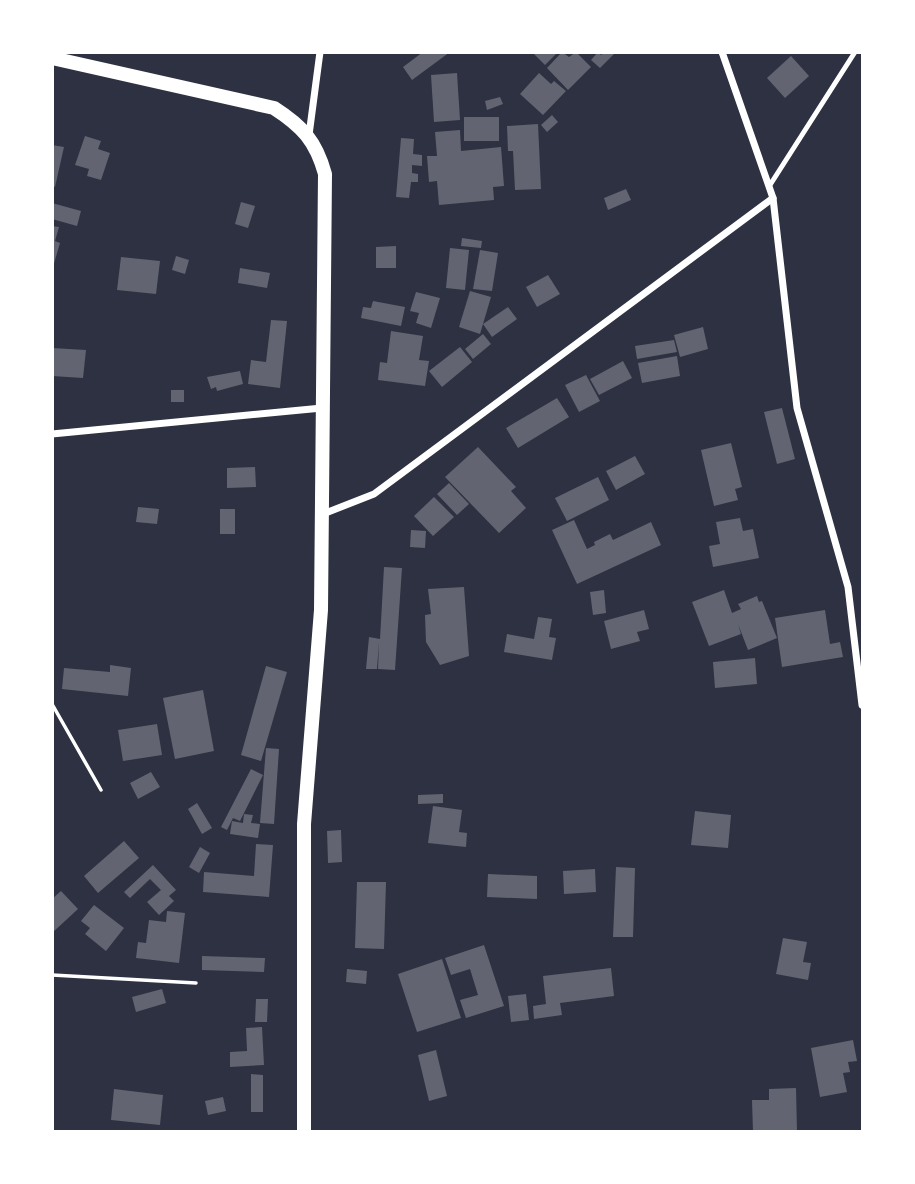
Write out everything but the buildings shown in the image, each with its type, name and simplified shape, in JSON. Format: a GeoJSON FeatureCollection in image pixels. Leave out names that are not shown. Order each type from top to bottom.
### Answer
{"type":"FeatureCollection","features":[{"type":"Feature","properties":{"kind":"main road"},"geometry":{"type":"LineString","coordinates":[[52,58],[274,107],[309,136],[320,153],[326,174],[321,408],[321,610],[304,824],[304,1132]]}},
{"type":"Feature","properties":{"kind":"street"},"geometry":{"type":"LineString","coordinates":[[309,136],[320,52]]}},
{"type":"Feature","properties":{"kind":"street"},"geometry":{"type":"LineString","coordinates":[[722,52],[773,198],[797,408],[848,587],[863,705]]}},
{"type":"Feature","properties":{"kind":"street"},"geometry":{"type":"LineString","coordinates":[[323,514],[373,494],[773,198]]}},
{"type":"Feature","properties":{"kind":"street"},"geometry":{"type":"LineString","coordinates":[[52,434],[321,408]]}},
{"type":"Feature","properties":{"kind":"lane"},"geometry":{"type":"LineString","coordinates":[[770,185],[855,52]]}},
{"type":"Feature","properties":{"kind":"path"},"geometry":{"type":"LineString","coordinates":[[52,705],[101,790]]}},
{"type":"Feature","properties":{"kind":"path"},"geometry":{"type":"LineString","coordinates":[[52,975],[196,983]]}}]}
